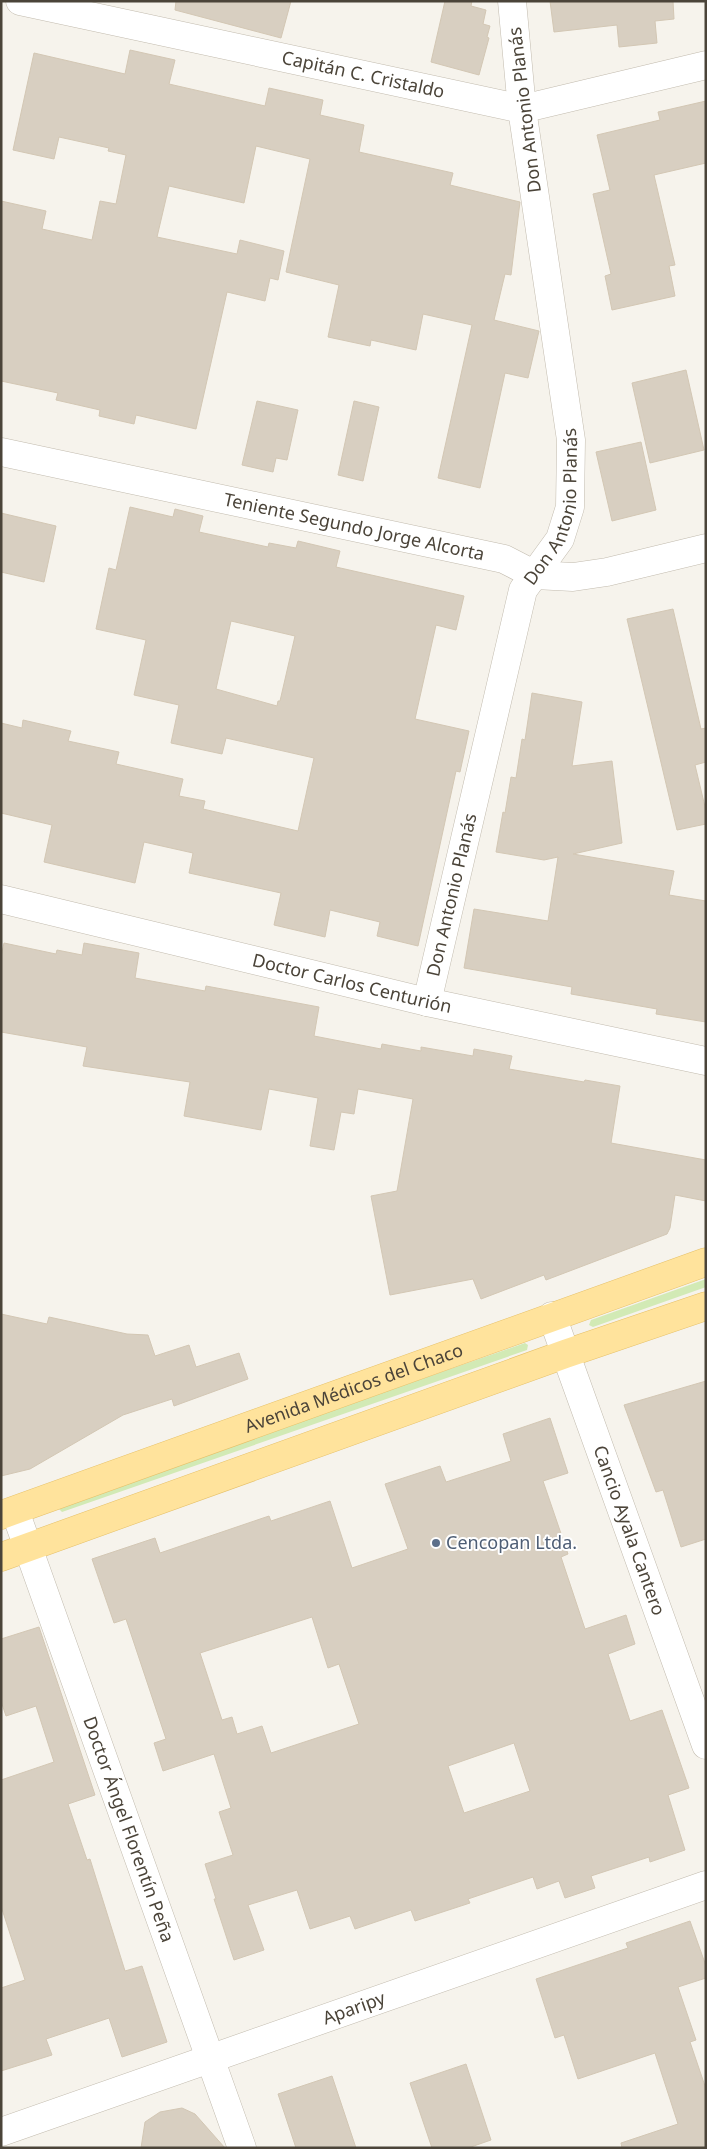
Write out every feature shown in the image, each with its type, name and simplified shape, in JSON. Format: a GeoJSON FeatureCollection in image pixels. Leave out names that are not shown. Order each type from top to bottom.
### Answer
{"type":"FeatureCollection","features":[{"type":"Feature","properties":{"kind":"main road","name":"Avenida Médicos del Chaco"},"geometry":{"type":"LineString","coordinates":[[8,1513],[706,1262]]}},
{"type":"Feature","properties":{"kind":"main road"},"geometry":{"type":"LineString","coordinates":[[1,1557],[29,1549],[565,1354],[706,1306]]}},
{"type":"Feature","properties":{"kind":"street"},"geometry":{"type":"LineString","coordinates":[[1,10],[3,1]]}},
{"type":"Feature","properties":{"kind":"street","name":"Capitán C. Cristaldo"},"geometry":{"type":"LineString","coordinates":[[20,1],[522,109],[706,64]]}},
{"type":"Feature","properties":{"kind":"street","name":"Don Antonio Planás"},"geometry":{"type":"LineString","coordinates":[[427,1002],[523,590],[560,539],[570,507],[571,440],[522,109],[512,1]]}},
{"type":"Feature","properties":{"kind":"street","name":"Teniente Segundo Jorge Alcorta"},"geometry":{"type":"LineString","coordinates":[[1,452],[504,559],[535,575],[573,577],[607,572],[706,548]]}},
{"type":"Feature","properties":{"kind":"street","name":"Doctor Carlos Centurión"},"geometry":{"type":"LineString","coordinates":[[1,899],[427,1002],[706,1061]]}},
{"type":"Feature","properties":{"kind":"street","name":"Cancio Ayala Cantero"},"geometry":{"type":"LineString","coordinates":[[552,1316],[706,1745]]}},
{"type":"Feature","properties":{"kind":"street","name":"Doctor Ángel Florentín Peña"},"geometry":{"type":"LineString","coordinates":[[8,1513],[29,1549],[242,2148]]}},
{"type":"Feature","properties":{"kind":"street","name":"Aparipy"},"geometry":{"type":"LineString","coordinates":[[1,2132],[706,1885]]}},
{"type":"Feature","properties":{"kind":"green space"},"geometry":{"type":"Polygon","coordinates":[[[706,1279],[706,1287],[593,1327],[589,1325],[591,1320],[706,1279]]]}},
{"type":"Feature","properties":{"kind":"green space"},"geometry":{"type":"Polygon","coordinates":[[[525,1343],[528,1345],[527,1350],[62,1512],[58,1508],[59,1505],[525,1343]]]}},
{"type":"Feature","properties":{"kind":"building"},"geometry":{"type":"Polygon","coordinates":[[[176,1],[291,1],[281,38],[175,10],[176,1]]]}},
{"type":"Feature","properties":{"kind":"building"},"geometry":{"type":"Polygon","coordinates":[[[445,1],[472,1],[471,6],[486,10],[483,24],[490,26],[487,37],[489,38],[479,75],[431,62],[445,1]]]}},
{"type":"Feature","properties":{"kind":"building"},"geometry":{"type":"Polygon","coordinates":[[[550,1],[673,1],[674,19],[655,21],[657,43],[619,47],[617,25],[554,32],[550,1]]]}},
{"type":"Feature","properties":{"kind":"building"},"geometry":{"type":"Polygon","coordinates":[[[130,50],[175,60],[169,84],[265,106],[269,88],[323,100],[320,115],[364,125],[359,152],[453,173],[450,185],[520,202],[511,275],[505,274],[494,320],[539,331],[528,378],[505,373],[480,488],[438,478],[472,325],[423,314],[416,350],[371,340],[370,346],[328,337],[339,285],[286,272],[310,159],[256,146],[244,203],[169,186],[157,237],[237,254],[240,240],[284,251],[278,280],[270,278],[265,301],[227,292],[196,429],[136,415],[134,424],[99,416],[100,410],[56,400],[58,393],[1,381],[1,201],[46,211],[42,229],[92,240],[100,201],[116,204],[126,155],[108,151],[109,148],[59,137],[54,159],[13,150],[34,53],[125,74],[130,50]]]}},
{"type":"Feature","properties":{"kind":"building"},"geometry":{"type":"Polygon","coordinates":[[[706,101],[706,163],[654,175],[675,265],[669,266],[675,296],[612,310],[605,276],[611,274],[593,194],[610,190],[597,135],[660,120],[658,112],[706,101]]]}},
{"type":"Feature","properties":{"kind":"building"},"geometry":{"type":"Polygon","coordinates":[[[686,370],[704,450],[650,463],[632,383],[686,370]]]}},
{"type":"Feature","properties":{"kind":"building"},"geometry":{"type":"Polygon","coordinates":[[[257,401],[298,410],[287,460],[276,458],[273,472],[242,465],[257,401]]]}},
{"type":"Feature","properties":{"kind":"building"},"geometry":{"type":"Polygon","coordinates":[[[354,401],[379,407],[363,481],[338,475],[354,401]]]}},
{"type":"Feature","properties":{"kind":"building"},"geometry":{"type":"Polygon","coordinates":[[[641,442],[656,510],[612,521],[596,452],[641,442]]]}},
{"type":"Feature","properties":{"kind":"building"},"geometry":{"type":"Polygon","coordinates":[[[130,507],[173,517],[175,509],[203,516],[199,532],[268,547],[269,543],[296,548],[298,541],[340,551],[336,567],[464,596],[456,630],[436,625],[415,719],[469,731],[460,772],[456,771],[418,946],[377,936],[380,922],[330,910],[325,937],[274,925],[281,893],[189,873],[193,853],[144,842],[135,883],[44,862],[52,825],[1,813],[1,723],[22,728],[23,720],[71,731],[68,741],[119,752],[116,764],[183,779],[179,796],[205,801],[203,809],[298,831],[314,758],[226,738],[222,754],[171,743],[179,705],[134,695],[146,640],[96,629],[109,568],[116,570],[130,507]],[[231,621],[216,689],[277,706],[278,701],[280,701],[295,636],[231,621]]]}},
{"type":"Feature","properties":{"kind":"building"},"geometry":{"type":"Polygon","coordinates":[[[1,513],[56,526],[44,582],[1,572],[1,513]]]}},
{"type":"Feature","properties":{"kind":"building"},"geometry":{"type":"Polygon","coordinates":[[[673,609],[701,729],[706,728],[706,762],[695,765],[706,811],[706,824],[677,830],[627,619],[673,609]]]}},
{"type":"Feature","properties":{"kind":"building"},"geometry":{"type":"Polygon","coordinates":[[[532,693],[582,702],[572,766],[612,761],[622,843],[573,854],[674,871],[669,895],[706,901],[706,1022],[656,1014],[657,1009],[571,994],[572,987],[464,968],[474,909],[548,921],[558,857],[544,860],[496,852],[511,777],[516,778],[522,739],[525,740],[532,693]]]}},
{"type":"Feature","properties":{"kind":"building"},"geometry":{"type":"Polygon","coordinates":[[[4,943],[56,954],[57,950],[82,955],[84,943],[139,953],[135,978],[205,991],[206,986],[319,1007],[314,1036],[381,1049],[382,1044],[421,1051],[421,1047],[473,1056],[474,1049],[512,1056],[509,1069],[620,1086],[611,1143],[706,1160],[706,1201],[675,1195],[670,1228],[667,1234],[546,1280],[544,1275],[481,1299],[473,1279],[390,1295],[371,1196],[397,1191],[413,1099],[358,1089],[354,1114],[341,1112],[334,1150],[310,1146],[318,1098],[269,1089],[261,1130],[184,1116],[190,1082],[83,1066],[87,1047],[1,1032],[1,957],[4,943]]]}},
{"type":"Feature","properties":{"kind":"building"},"geometry":{"type":"Polygon","coordinates":[[[1,1314],[47,1324],[49,1317],[127,1334],[148,1335],[155,1356],[189,1345],[196,1367],[239,1353],[248,1379],[174,1406],[172,1399],[123,1415],[30,1469],[1,1476],[1,1314]]]}},
{"type":"Feature","properties":{"kind":"building"},"geometry":{"type":"Polygon","coordinates":[[[706,1381],[706,1539],[681,1547],[663,1490],[656,1492],[624,1405],[706,1381]]]}},
{"type":"Feature","properties":{"kind":"building"},"geometry":{"type":"Polygon","coordinates":[[[550,1418],[568,1473],[543,1481],[568,1554],[561,1557],[585,1629],[626,1615],[635,1644],[608,1654],[630,1721],[662,1710],[689,1788],[668,1795],[685,1850],[650,1862],[649,1857],[591,1876],[595,1888],[565,1898],[559,1881],[537,1889],[533,1877],[468,1899],[470,1903],[415,1921],[411,1910],[355,1929],[350,1916],[310,1929],[297,1890],[248,1905],[264,1950],[234,1960],[214,1899],[216,1899],[205,1864],[233,1855],[219,1812],[231,1808],[214,1754],[163,1771],[154,1743],[166,1739],[126,1619],[114,1623],[92,1559],[155,1538],[160,1553],[269,1516],[271,1521],[330,1501],[352,1568],[408,1549],[385,1484],[440,1466],[446,1482],[511,1461],[503,1434],[550,1418]],[[312,1617],[200,1653],[222,1720],[232,1717],[237,1734],[262,1726],[271,1753],[359,1724],[339,1664],[328,1668],[312,1617]],[[514,1743],[448,1766],[464,1813],[530,1791],[514,1743]]]}},
{"type":"Feature","properties":{"kind":"building"},"geometry":{"type":"Polygon","coordinates":[[[39,1627],[95,1795],[68,1804],[87,1860],[90,1859],[125,1971],[142,1966],[167,2042],[122,2057],[109,2018],[46,2039],[52,2055],[1,2071],[1,1988],[25,1980],[1,1906],[1,1780],[54,1762],[36,1706],[6,1716],[1,1701],[1,1639],[39,1627]]]}},
{"type":"Feature","properties":{"kind":"building"},"geometry":{"type":"Polygon","coordinates":[[[690,1921],[706,1966],[706,1978],[678,1987],[696,2040],[690,2042],[706,2089],[706,2148],[622,2148],[621,2143],[678,2124],[655,2053],[578,2079],[564,2035],[555,2038],[536,1979],[628,1948],[626,1943],[690,1921]]]}},
{"type":"Feature","properties":{"kind":"building"},"geometry":{"type":"Polygon","coordinates":[[[466,2064],[491,2140],[468,2148],[432,2148],[410,2083],[466,2064]]]}},
{"type":"Feature","properties":{"kind":"building"},"geometry":{"type":"Polygon","coordinates":[[[332,2076],[356,2148],[296,2148],[278,2094],[332,2076]]]}},
{"type":"Feature","properties":{"kind":"building"},"geometry":{"type":"Polygon","coordinates":[[[182,2108],[195,2114],[225,2148],[141,2148],[145,2122],[160,2112],[182,2108]]]}},
{"type":"Feature","properties":{"kind":"place","name":"Cencopan Ltda."},"geometry":{"type":"Point","coordinates":[436,1543]}}]}
